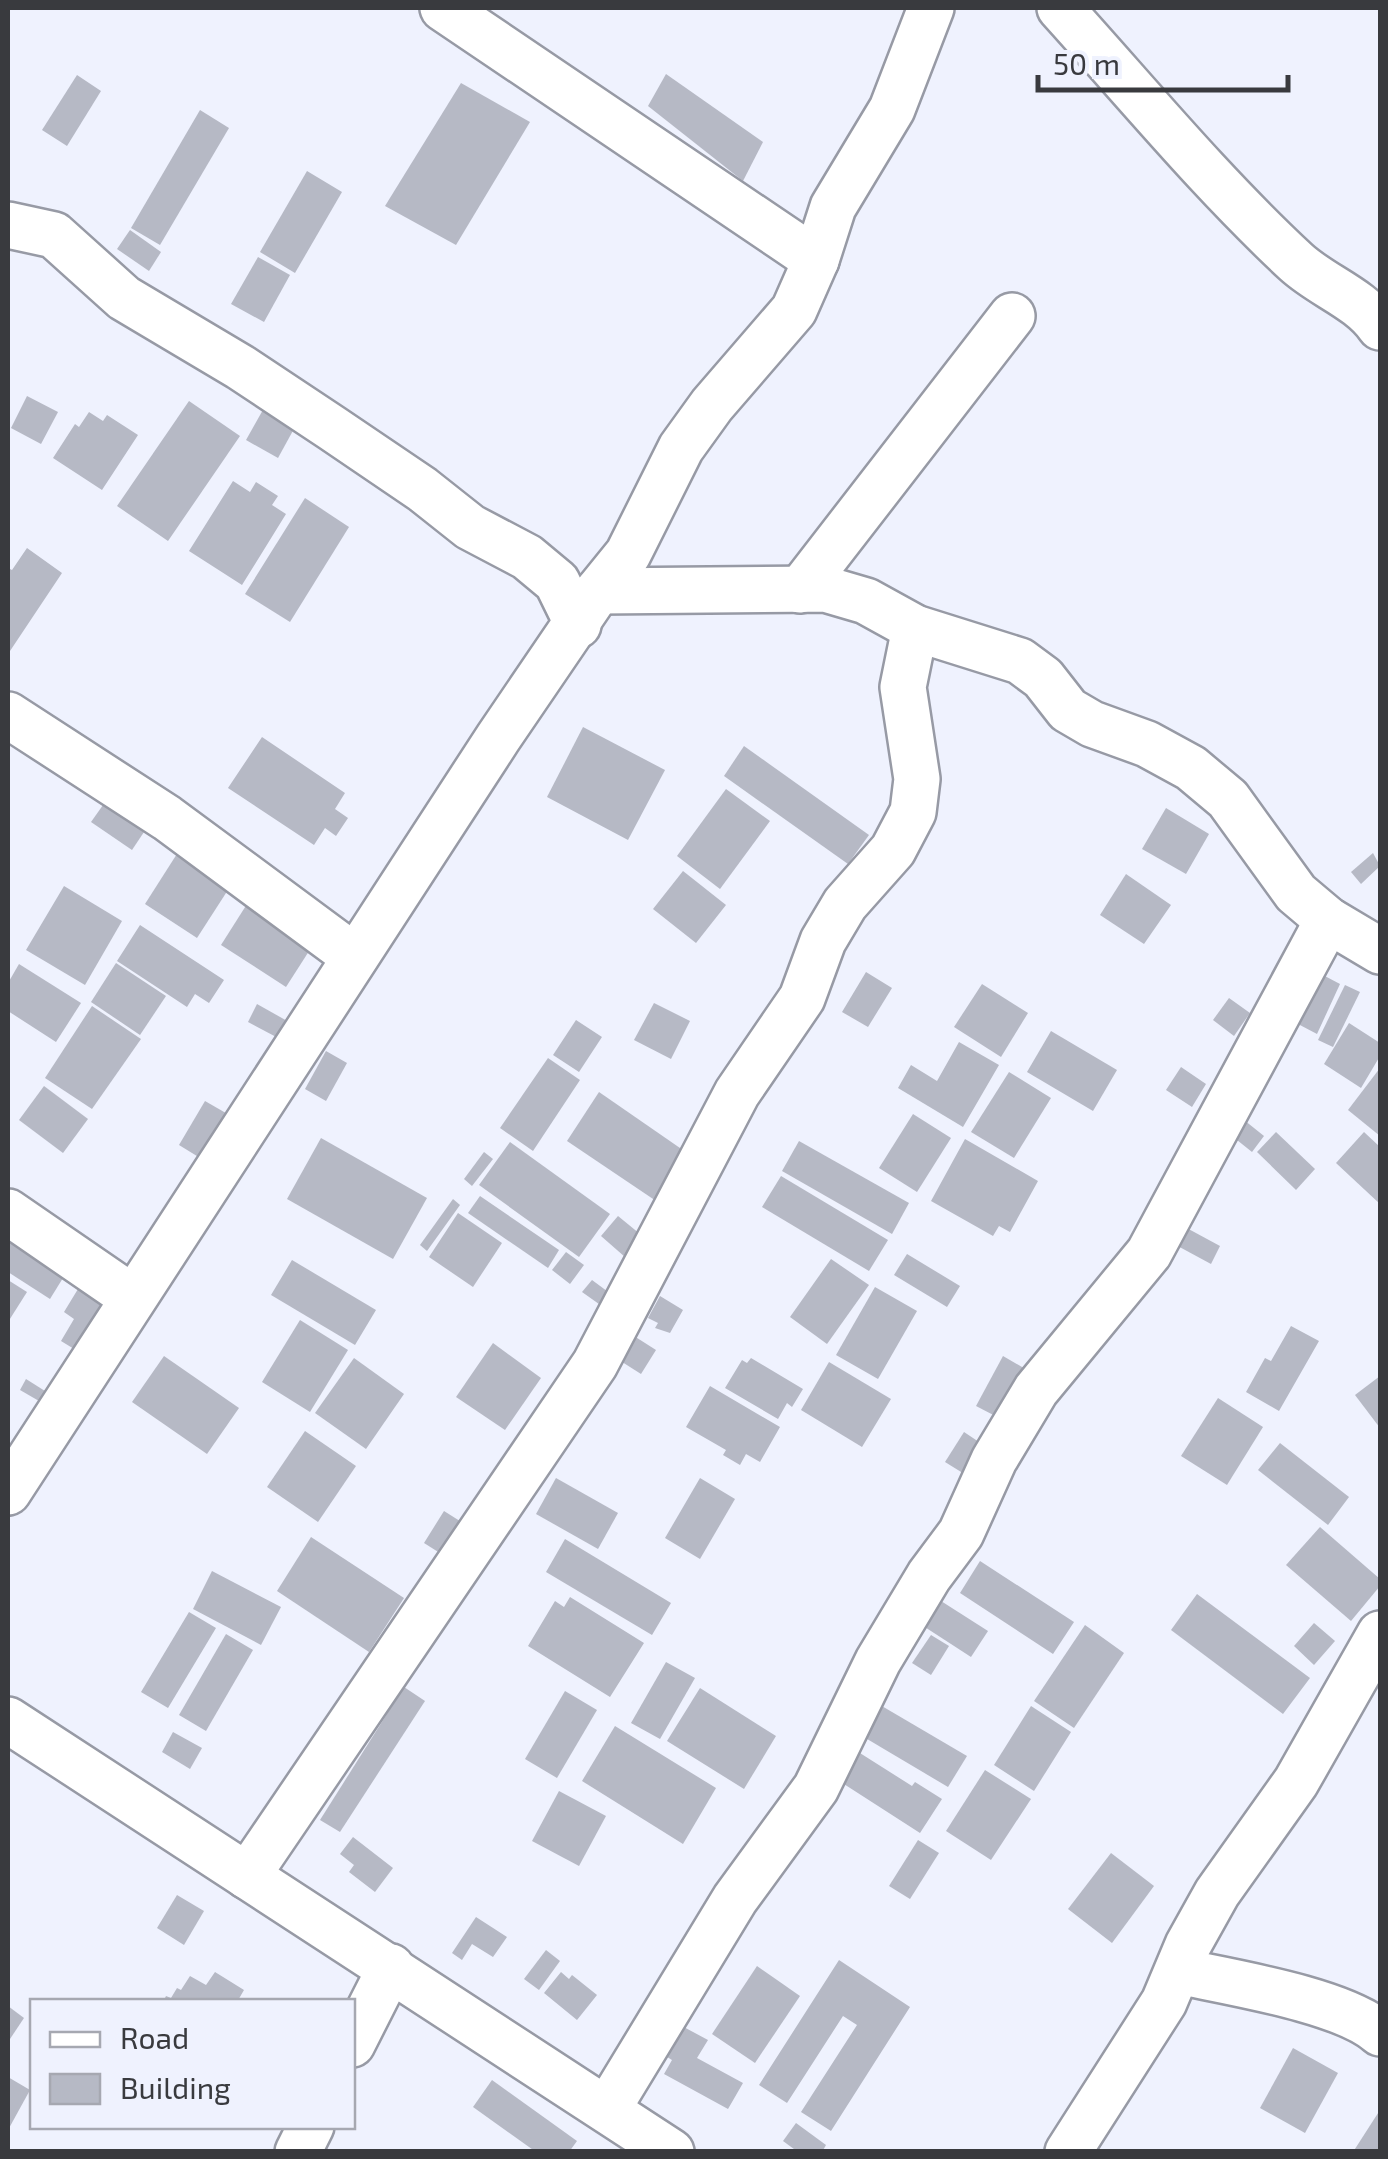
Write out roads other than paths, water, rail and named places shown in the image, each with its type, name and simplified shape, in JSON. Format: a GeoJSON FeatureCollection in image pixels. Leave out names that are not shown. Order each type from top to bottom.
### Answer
{"type":"FeatureCollection","features":[{"type":"Feature","properties":{"kind":"street"},"geometry":{"type":"LineString","coordinates":[[8,1492],[498,738],[628,554],[681,448],[712,405],[794,310],[833,208],[892,110],[931,8]]}},
{"type":"Feature","properties":{"kind":"street"},"geometry":{"type":"LineString","coordinates":[[1060,8],[1299,265],[1371,314],[1380,327]]}},
{"type":"Feature","properties":{"kind":"street"},"geometry":{"type":"LineString","coordinates":[[454,10],[816,260]]}},
{"type":"Feature","properties":{"kind":"street"},"geometry":{"type":"LineString","coordinates":[[8,225],[54,235],[124,298],[332,428],[470,527],[527,557],[588,608],[825,590],[866,601],[914,628],[1020,661],[1043,678],[1068,710],[1191,768],[1228,799],[1296,894],[1328,920],[1380,951]]}},
{"type":"Feature","properties":{"kind":"street"},"geometry":{"type":"LineString","coordinates":[[800,590],[1012,316]]}},
{"type":"Feature","properties":{"kind":"street"},"geometry":{"type":"LineString","coordinates":[[247,1876],[595,1364],[738,1093],[802,998],[823,941],[845,904],[894,850],[913,812],[917,779],[903,686],[914,628]]}},
{"type":"Feature","properties":{"kind":"street"},"geometry":{"type":"LineString","coordinates":[[8,715],[167,818],[355,958]]}},
{"type":"Feature","properties":{"kind":"street"},"geometry":{"type":"LineString","coordinates":[[608,2108],[734,1899],[816,1788],[878,1661],[929,1576],[961,1534],[994,1460],[1036,1390],[1150,1253],[1328,920]]}},
{"type":"Feature","properties":{"kind":"street"},"geometry":{"type":"LineString","coordinates":[[8,1212],[133,1298]]}},
{"type":"Feature","properties":{"kind":"street"},"geometry":{"type":"LineString","coordinates":[[1068,2152],[1164,2002],[1188,1945],[1217,1893],[1296,1782],[1380,1634]]}},
{"type":"Feature","properties":{"kind":"street"},"geometry":{"type":"LineString","coordinates":[[8,1720],[672,2152]]}},
{"type":"Feature","properties":{"kind":"street"},"geometry":{"type":"LineString","coordinates":[[355,2038],[392,1967]]}},
{"type":"Feature","properties":{"kind":"street"},"geometry":{"type":"LineString","coordinates":[[1178,1970],[1291,1996],[1355,2017],[1380,2032]]}},
{"type":"Feature","properties":{"kind":"street"},"geometry":{"type":"LineString","coordinates":[[298,2152],[310,2129]]}}]}
